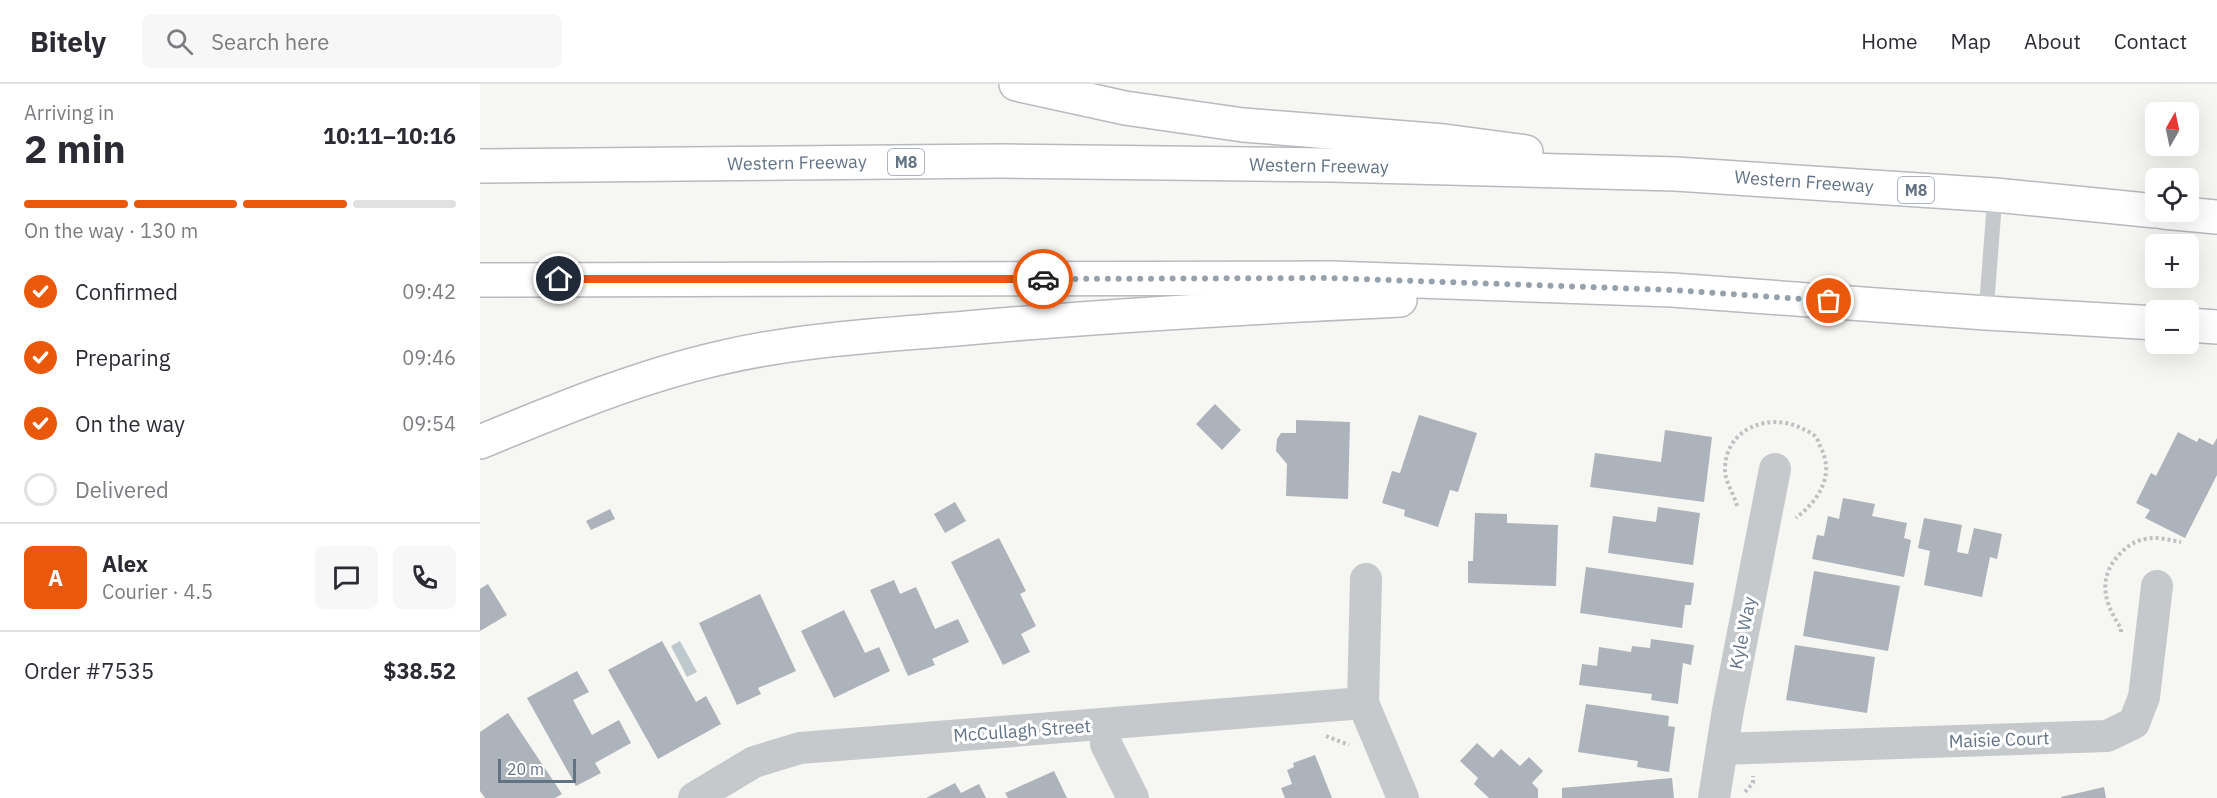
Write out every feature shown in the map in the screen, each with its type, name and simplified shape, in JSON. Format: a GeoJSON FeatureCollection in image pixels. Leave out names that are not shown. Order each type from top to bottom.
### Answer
{"type":"FeatureCollection","features":[{"type":"Feature","properties":{"kind":"highway"},"geometry":{"type":"LineString","coordinates":[[1016,84],[1125,108],[1243,125],[1444,141],[1676,174]]}},
{"type":"Feature","properties":{"kind":"highway","name":"Western Freeway"},"geometry":{"type":"LineString","coordinates":[[480,166],[1002,161],[1332,165],[1676,174],[1995,195],[2145,210]]}},
{"type":"Feature","properties":{"kind":"highway"},"geometry":{"type":"LineString","coordinates":[[2199,215],[2217,217]]}},
{"type":"Feature","properties":{"kind":"highway"},"geometry":{"type":"LineString","coordinates":[[480,280],[1331,278],[1672,290],[2145,322]]}},
{"type":"Feature","properties":{"kind":"highway"},"geometry":{"type":"LineString","coordinates":[[480,442],[582,401],[651,377],[720,358],[849,338],[1185,311],[1672,290]]}},
{"type":"Feature","properties":{"kind":"highway"},"geometry":{"type":"LineString","coordinates":[[2199,326],[2217,327]]}},
{"type":"Feature","properties":{"kind":"street","name":"Kyle Way"},"geometry":{"type":"LineString","coordinates":[[1714,798],[1728,710],[1775,469]]}},
{"type":"Feature","properties":{"kind":"street"},"geometry":{"type":"LineString","coordinates":[[1366,579],[1363,702],[1403,798]]}},
{"type":"Feature","properties":{"kind":"street","name":"Maisie Court"},"geometry":{"type":"LineString","coordinates":[[1722,750],[2107,736],[2134,723],[2144,697],[2157,586]]}},
{"type":"Feature","properties":{"kind":"street","name":"McCullagh Street"},"geometry":{"type":"LineString","coordinates":[[701,796],[754,762],[800,748],[1105,725],[1363,702]]}},
{"type":"Feature","properties":{"kind":"street"},"geometry":{"type":"LineString","coordinates":[[1105,725],[1106,744],[1133,798]]}},
{"type":"Feature","properties":{"kind":"lane"},"geometry":{"type":"LineString","coordinates":[[1986,313],[1995,195]]}},
{"type":"Feature","properties":{"kind":"path"},"geometry":{"type":"LineString","coordinates":[[2120,639],[2121,628],[2110,610],[2106,597],[2108,567],[2127,546],[2144,539],[2160,538],[2181,542]]}},
{"type":"Feature","properties":{"kind":"path"},"geometry":{"type":"LineString","coordinates":[[1317,736],[1328,736],[1350,746]]}},
{"type":"Feature","properties":{"kind":"shaded area"},"geometry":{"type":"Polygon","coordinates":[[[680,641],[697,672],[687,677],[671,646],[680,641]]]}},
{"type":"Feature","properties":{"kind":"building"},"geometry":{"type":"Polygon","coordinates":[[[1215,404],[1241,430],[1222,450],[1196,424],[1215,404]]]}},
{"type":"Feature","properties":{"kind":"building"},"geometry":{"type":"Polygon","coordinates":[[[1419,415],[1477,433],[1458,492],[1450,490],[1438,527],[1404,516],[1405,510],[1382,503],[1392,471],[1400,473],[1419,415]]]}},
{"type":"Feature","properties":{"kind":"building"},"geometry":{"type":"Polygon","coordinates":[[[1296,420],[1350,422],[1348,499],[1286,496],[1287,464],[1276,451],[1277,439],[1281,433],[1296,433],[1296,420]]]}},
{"type":"Feature","properties":{"kind":"building"},"geometry":{"type":"Polygon","coordinates":[[[1665,430],[1712,437],[1704,502],[1590,487],[1595,453],[1661,462],[1665,430]]]}},
{"type":"Feature","properties":{"kind":"building"},"geometry":{"type":"Polygon","coordinates":[[[2178,432],[2197,442],[2199,438],[2213,445],[2217,438],[2217,475],[2185,538],[2145,518],[2150,510],[2136,503],[2151,473],[2156,476],[2178,432]]]}},
{"type":"Feature","properties":{"kind":"building"},"geometry":{"type":"Polygon","coordinates":[[[1843,498],[1875,504],[1872,516],[1907,523],[1904,538],[1911,540],[1904,577],[1812,559],[1817,535],[1824,536],[1828,516],[1839,519],[1843,498]]]}},
{"type":"Feature","properties":{"kind":"building"},"geometry":{"type":"Polygon","coordinates":[[[955,502],[966,521],[945,533],[934,514],[955,502]]]}},
{"type":"Feature","properties":{"kind":"building"},"geometry":{"type":"Polygon","coordinates":[[[1658,507],[1700,513],[1693,565],[1608,553],[1613,516],[1656,522],[1658,507]]]}},
{"type":"Feature","properties":{"kind":"building"},"geometry":{"type":"Polygon","coordinates":[[[610,509],[615,519],[591,530],[586,521],[610,509]]]}},
{"type":"Feature","properties":{"kind":"building"},"geometry":{"type":"Polygon","coordinates":[[[1475,513],[1507,514],[1507,523],[1558,525],[1556,586],[1468,583],[1468,561],[1473,561],[1475,513]]]}},
{"type":"Feature","properties":{"kind":"building"},"geometry":{"type":"Polygon","coordinates":[[[1924,518],[1962,525],[1957,552],[1968,554],[1974,528],[2002,534],[1997,559],[1990,557],[1982,597],[1924,585],[1930,551],[1918,548],[1924,518]]]}},
{"type":"Feature","properties":{"kind":"building"},"geometry":{"type":"Polygon","coordinates":[[[999,538],[1026,591],[1020,594],[1036,626],[1021,634],[1030,652],[1003,665],[951,562],[999,538]]]}},
{"type":"Feature","properties":{"kind":"building"},"geometry":{"type":"Polygon","coordinates":[[[1586,567],[1694,583],[1691,605],[1685,605],[1682,628],[1580,613],[1586,567]]]}},
{"type":"Feature","properties":{"kind":"building"},"geometry":{"type":"Polygon","coordinates":[[[1814,571],[1900,586],[1888,651],[1803,636],[1814,571]]]}},
{"type":"Feature","properties":{"kind":"building"},"geometry":{"type":"Polygon","coordinates":[[[894,580],[900,594],[916,587],[935,629],[958,619],[969,642],[932,659],[935,665],[908,676],[870,590],[894,580]]]}},
{"type":"Feature","properties":{"kind":"building"},"geometry":{"type":"Polygon","coordinates":[[[488,584],[507,615],[480,631],[480,589],[488,584]]]}},
{"type":"Feature","properties":{"kind":"building"},"geometry":{"type":"Polygon","coordinates":[[[760,594],[796,671],[758,688],[761,694],[737,705],[699,623],[760,594]]]}},
{"type":"Feature","properties":{"kind":"building"},"geometry":{"type":"Polygon","coordinates":[[[844,610],[865,653],[879,647],[890,671],[834,698],[801,631],[844,610]]]}},
{"type":"Feature","properties":{"kind":"building"},"geometry":{"type":"Polygon","coordinates":[[[1651,639],[1694,645],[1691,665],[1683,663],[1678,704],[1651,700],[1652,694],[1579,685],[1582,664],[1597,666],[1599,647],[1631,652],[1632,646],[1650,648],[1651,639]]]}},
{"type":"Feature","properties":{"kind":"building"},"geometry":{"type":"Polygon","coordinates":[[[662,641],[696,702],[706,696],[721,724],[658,759],[608,670],[662,641]]]}},
{"type":"Feature","properties":{"kind":"building"},"geometry":{"type":"Polygon","coordinates":[[[1795,645],[1875,657],[1867,713],[1786,700],[1795,645]]]}},
{"type":"Feature","properties":{"kind":"building"},"geometry":{"type":"Polygon","coordinates":[[[577,671],[589,692],[573,700],[592,735],[619,720],[631,743],[595,763],[601,773],[576,786],[527,698],[577,671]]]}},
{"type":"Feature","properties":{"kind":"building"},"geometry":{"type":"Polygon","coordinates":[[[1586,704],[1669,716],[1668,726],[1675,727],[1669,772],[1637,767],[1638,761],[1578,752],[1586,704]]]}},
{"type":"Feature","properties":{"kind":"building"},"geometry":{"type":"Polygon","coordinates":[[[508,713],[562,794],[555,798],[485,798],[480,791],[480,732],[508,713]]]}},
{"type":"Feature","properties":{"kind":"building"},"geometry":{"type":"Polygon","coordinates":[[[1477,743],[1493,758],[1501,749],[1520,766],[1529,757],[1543,771],[1532,783],[1538,789],[1538,798],[1489,798],[1474,784],[1478,778],[1460,761],[1477,743]]]}},
{"type":"Feature","properties":{"kind":"building"},"geometry":{"type":"Polygon","coordinates":[[[1315,755],[1332,798],[1285,798],[1281,788],[1292,784],[1287,770],[1294,767],[1293,763],[1315,755]]]}},
{"type":"Feature","properties":{"kind":"building"},"geometry":{"type":"Polygon","coordinates":[[[1054,771],[1067,798],[1008,798],[1005,793],[1054,771]]]}},
{"type":"Feature","properties":{"kind":"building"},"geometry":{"type":"Polygon","coordinates":[[[1672,778],[1674,798],[1562,798],[1562,788],[1672,778]]]}},
{"type":"Feature","properties":{"kind":"building"},"geometry":{"type":"Polygon","coordinates":[[[955,783],[961,793],[979,784],[986,798],[926,798],[955,783]]]}},
{"type":"Feature","properties":{"kind":"building"},"geometry":{"type":"Polygon","coordinates":[[[2104,787],[2106,798],[2061,798],[2061,797],[2104,787]]]}},
{"type":"Feature","properties":{"kind":"way so far"},"geometry":{"type":"LineString","coordinates":[[1043,279],[1331,278],[1672,290],[1829,301]]}},
{"type":"Feature","properties":{"kind":"route"},"geometry":{"type":"LineString","coordinates":[[559,279],[1043,279]]}}]}
